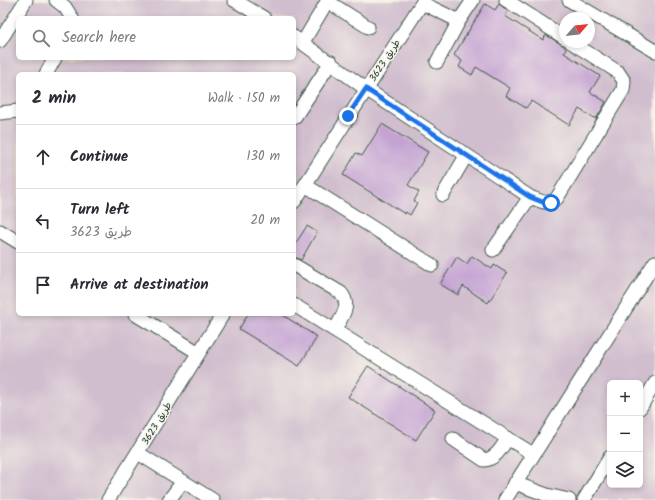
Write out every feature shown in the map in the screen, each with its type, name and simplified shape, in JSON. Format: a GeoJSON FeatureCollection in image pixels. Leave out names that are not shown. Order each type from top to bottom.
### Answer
{"type":"FeatureCollection","features":[{"type":"Feature","properties":{"kind":"street"},"geometry":{"type":"LineString","coordinates":[[0,41],[26,0]]}},
{"type":"Feature","properties":{"kind":"street"},"geometry":{"type":"LineString","coordinates":[[56,0],[65,8],[71,16]]}},
{"type":"Feature","properties":{"kind":"street"},"geometry":{"type":"LineString","coordinates":[[234,0],[261,16]]}},
{"type":"Feature","properties":{"kind":"street"},"geometry":{"type":"LineString","coordinates":[[437,62],[459,21],[474,0]]}},
{"type":"Feature","properties":{"kind":"street"},"geometry":{"type":"LineString","coordinates":[[506,0],[559,34]]}},
{"type":"Feature","properties":{"kind":"street"},"geometry":{"type":"LineString","coordinates":[[569,0],[655,50]]}},
{"type":"Feature","properties":{"kind":"street"},"geometry":{"type":"LineString","coordinates":[[368,27],[328,1],[298,39],[366,89],[466,156],[530,197],[545,203],[551,203],[557,198],[623,90],[624,81],[618,72],[580,48]]}},
{"type":"Feature","properties":{"kind":"street"},"geometry":{"type":"LineString","coordinates":[[423,1],[459,21]]}},
{"type":"Feature","properties":{"kind":"street","name":"طريق 3623"},"geometry":{"type":"LineString","coordinates":[[296,199],[423,1]]}},
{"type":"Feature","properties":{"kind":"street"},"geometry":{"type":"LineString","coordinates":[[47,72],[54,60]]}},
{"type":"Feature","properties":{"kind":"street"},"geometry":{"type":"LineString","coordinates":[[296,115],[331,62]]}},
{"type":"Feature","properties":{"kind":"street"},"geometry":{"type":"LineString","coordinates":[[0,113],[16,111]]}},
{"type":"Feature","properties":{"kind":"street"},"geometry":{"type":"LineString","coordinates":[[443,195],[466,156]]}},
{"type":"Feature","properties":{"kind":"street"},"geometry":{"type":"LineString","coordinates":[[305,186],[432,265]]}},
{"type":"Feature","properties":{"kind":"street"},"geometry":{"type":"LineString","coordinates":[[493,250],[530,197]]}},
{"type":"Feature","properties":{"kind":"street"},"geometry":{"type":"LineString","coordinates":[[0,231],[16,241]]}},
{"type":"Feature","properties":{"kind":"street"},"geometry":{"type":"LineString","coordinates":[[505,500],[655,262]]}},
{"type":"Feature","properties":{"kind":"street"},"geometry":{"type":"LineString","coordinates":[[296,266],[341,293],[346,298],[347,306],[335,330]]}},
{"type":"Feature","properties":{"kind":"street"},"geometry":{"type":"LineString","coordinates":[[296,305],[533,454]]}},
{"type":"Feature","properties":{"kind":"street"},"geometry":{"type":"LineString","coordinates":[[139,316],[201,350]]}},
{"type":"Feature","properties":{"kind":"street","name":"طريق 3623"},"geometry":{"type":"LineString","coordinates":[[108,500],[222,316]]}},
{"type":"Feature","properties":{"kind":"street"},"geometry":{"type":"LineString","coordinates":[[643,403],[655,383]]}},
{"type":"Feature","properties":{"kind":"street"},"geometry":{"type":"LineString","coordinates":[[453,439],[484,460],[490,459],[494,456],[508,438]]}},
{"type":"Feature","properties":{"kind":"street"},"geometry":{"type":"LineString","coordinates":[[138,453],[213,500]]}},
{"type":"Feature","properties":{"kind":"street"},"geometry":{"type":"LineString","coordinates":[[584,500],[607,462]]}},
{"type":"Feature","properties":{"kind":"street"},"geometry":{"type":"LineString","coordinates":[[169,500],[183,481]]}},
{"type":"Feature","properties":{"kind":"street"},"geometry":{"type":"LineString","coordinates":[[515,483],[547,495],[569,500]]}},
{"type":"Feature","properties":{"kind":"shaded area"},"geometry":{"type":"Polygon","coordinates":[[[0,0],[655,0],[655,500],[0,500],[0,0]]]}},
{"type":"Feature","properties":{"kind":"building"},"geometry":{"type":"Polygon","coordinates":[[[485,4],[495,10],[499,4],[508,11],[505,16],[543,40],[546,35],[559,43],[559,48],[566,49],[564,53],[600,76],[590,92],[606,102],[596,119],[579,109],[569,125],[531,101],[526,108],[506,96],[510,88],[476,67],[472,75],[459,67],[462,61],[454,55],[485,4]]]}},
{"type":"Feature","properties":{"kind":"building"},"geometry":{"type":"Polygon","coordinates":[[[382,124],[428,152],[408,185],[419,192],[414,201],[417,203],[410,215],[406,212],[405,214],[343,175],[356,153],[362,156],[382,124]]]}},
{"type":"Feature","properties":{"kind":"building"},"geometry":{"type":"Polygon","coordinates":[[[307,226],[317,232],[301,260],[296,258],[296,243],[307,226]]]}},
{"type":"Feature","properties":{"kind":"building"},"geometry":{"type":"Polygon","coordinates":[[[472,256],[492,269],[494,265],[507,273],[488,303],[463,286],[458,295],[440,284],[457,257],[467,264],[472,256]]]}},
{"type":"Feature","properties":{"kind":"building"},"geometry":{"type":"Polygon","coordinates":[[[247,316],[284,316],[317,337],[299,366],[239,329],[247,316]]]}},
{"type":"Feature","properties":{"kind":"building"},"geometry":{"type":"Polygon","coordinates":[[[368,366],[435,410],[416,440],[348,397],[368,366]]]}},
{"type":"Feature","properties":{"kind":"route"},"geometry":{"type":"LineString","coordinates":[[348,116],[366,89],[530,197],[545,203],[551,203]]}}]}
